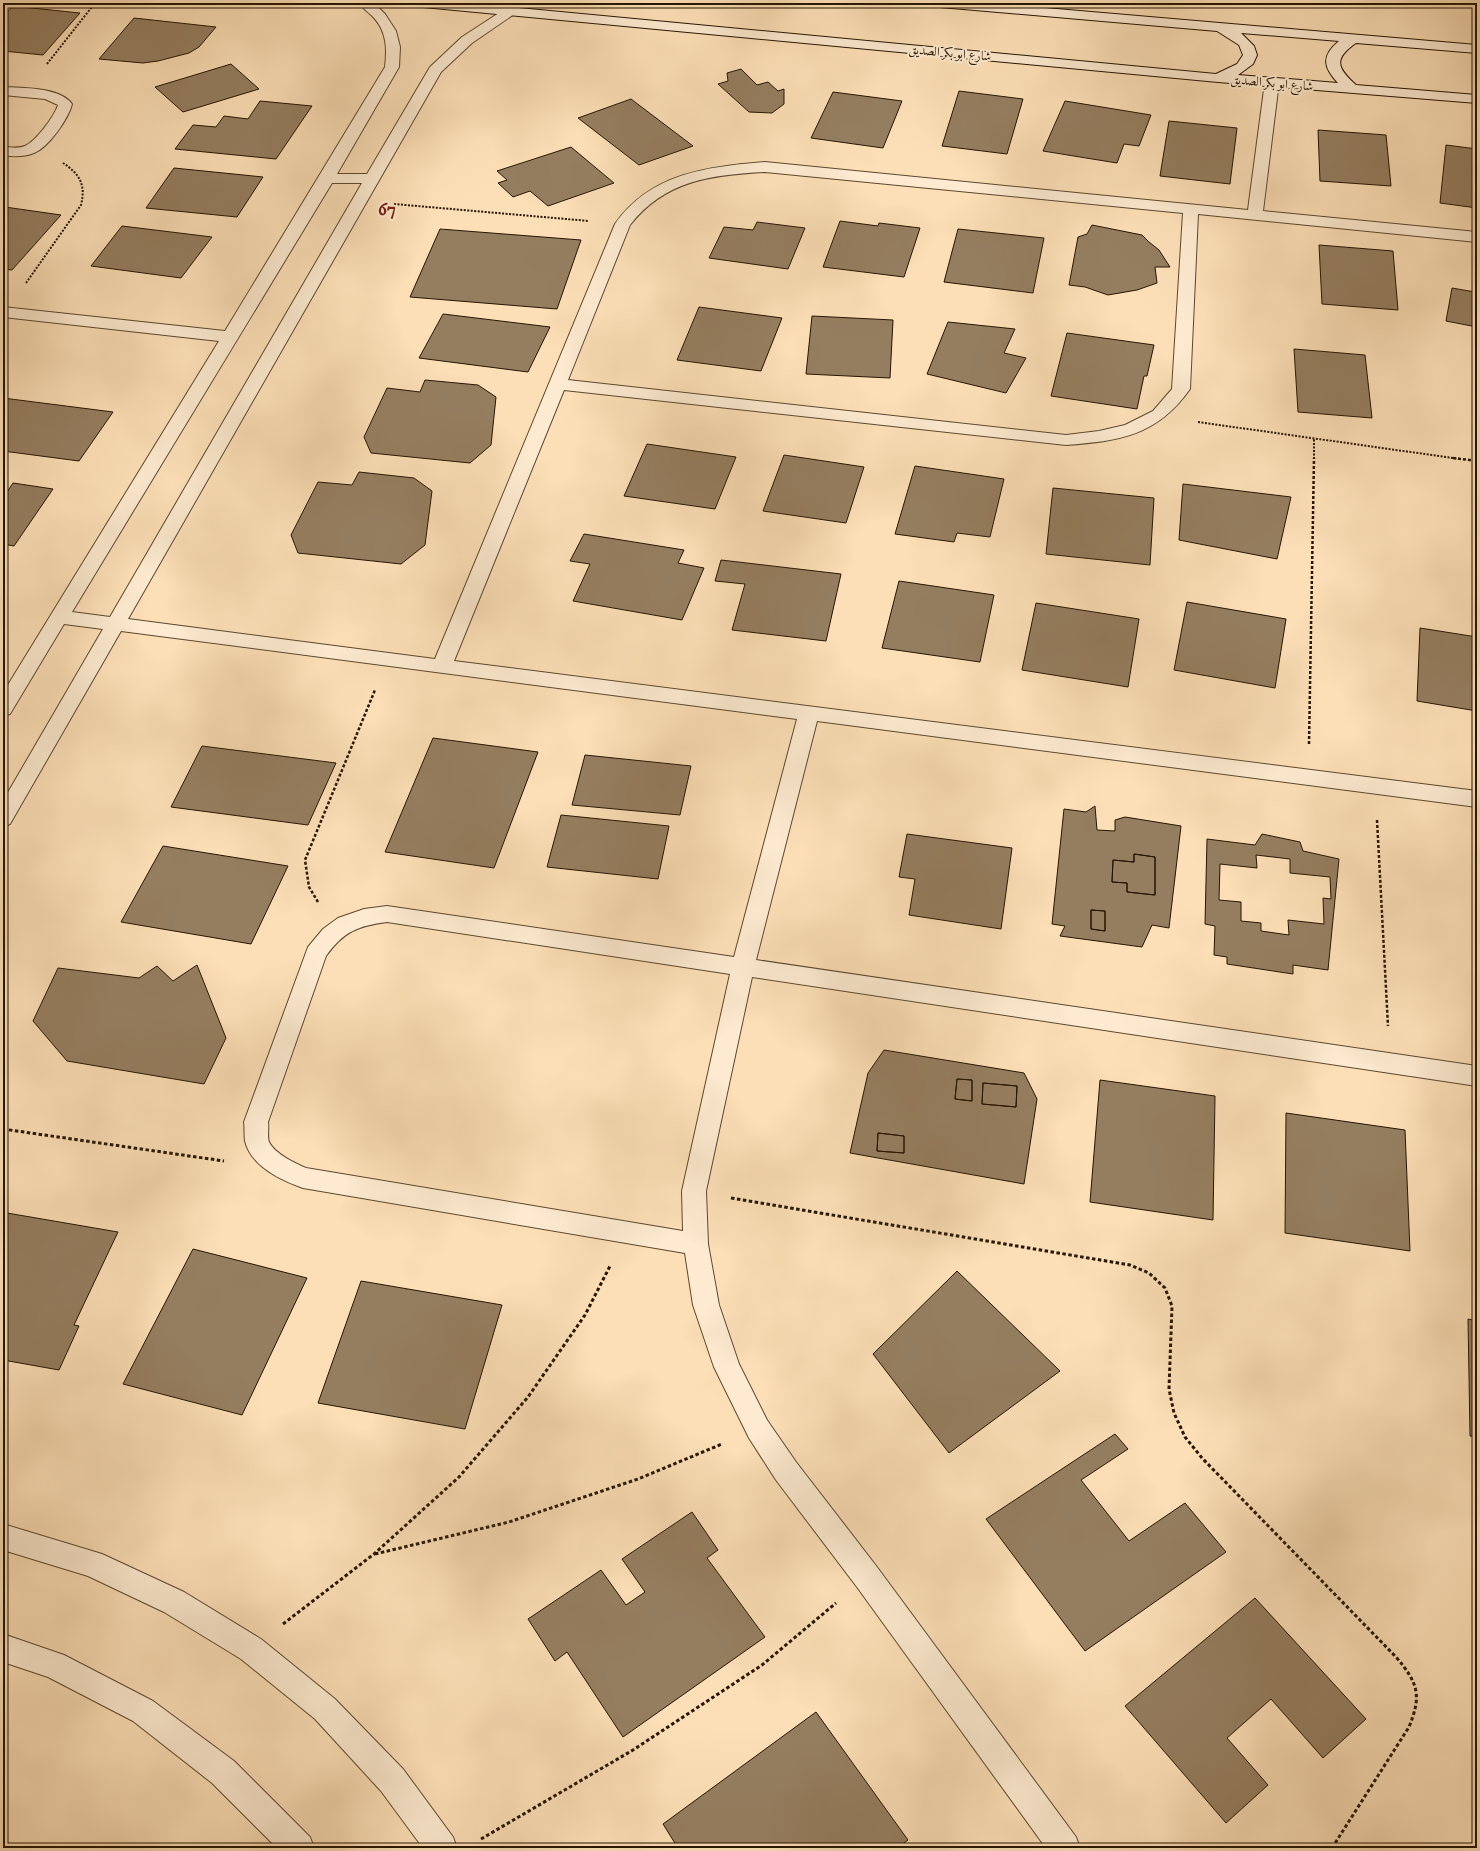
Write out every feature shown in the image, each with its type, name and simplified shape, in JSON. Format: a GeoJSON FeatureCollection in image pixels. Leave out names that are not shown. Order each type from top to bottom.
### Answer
{"type":"FeatureCollection","features":[{"type":"Feature","properties":{"kind":"street"},"geometry":{"type":"LineString","coordinates":[[3,708],[328,178],[392,67],[395,48],[391,31],[380,15],[366,3]]}},
{"type":"Feature","properties":{"kind":"street","name":"شارع ابو بكر الصديق"},"geometry":{"type":"LineString","coordinates":[[423,3],[513,10],[1218,78],[1477,99]]}},
{"type":"Feature","properties":{"kind":"street"},"geometry":{"type":"LineString","coordinates":[[940,3],[1477,50]]}},
{"type":"Feature","properties":{"kind":"street"},"geometry":{"type":"LineString","coordinates":[[3,819],[358,201],[435,70],[467,40],[513,10]]}},
{"type":"Feature","properties":{"kind":"street"},"geometry":{"type":"LineString","coordinates":[[1218,78],[1236,73],[1247,65],[1251,55],[1248,45],[1238,35],[1222,28]]}},
{"type":"Feature","properties":{"kind":"street"},"geometry":{"type":"LineString","coordinates":[[1351,88],[1338,78],[1332,67],[1332,56],[1339,46],[1352,39]]}},
{"type":"Feature","properties":{"kind":"street"},"geometry":{"type":"LineString","coordinates":[[1255,215],[1272,82]]}},
{"type":"Feature","properties":{"kind":"street"},"geometry":{"type":"LineString","coordinates":[[3,151],[23,152],[37,146],[62,111],[65,104],[63,100],[54,96],[10,95]]}},
{"type":"Feature","properties":{"kind":"street"},"geometry":{"type":"LineString","coordinates":[[442,666],[623,224],[639,205],[662,189],[693,177],[721,171],[765,167],[1477,237]]}},
{"type":"Feature","properties":{"kind":"street"},"geometry":{"type":"LineString","coordinates":[[328,178],[371,179]]}},
{"type":"Feature","properties":{"kind":"street"},"geometry":{"type":"LineString","coordinates":[[558,384],[1066,440],[1092,439],[1117,434],[1140,426],[1158,416],[1172,404],[1181,389],[1191,209]]}},
{"type":"Feature","properties":{"kind":"street"},"geometry":{"type":"LineString","coordinates":[[4,312],[230,337]]}},
{"type":"Feature","properties":{"kind":"street"},"geometry":{"type":"LineString","coordinates":[[59,617],[1308,776],[1477,799]]}},
{"type":"Feature","properties":{"kind":"street"},"geometry":{"type":"LineString","coordinates":[[809,713],[743,967],[694,1191],[696,1244],[706,1305],[727,1367],[758,1429],[786,1471],[867,1577],[1065,1848]]}},
{"type":"Feature","properties":{"kind":"street"},"geometry":{"type":"LineString","coordinates":[[696,1244],[303,1178],[284,1169],[268,1157],[257,1142],[256,1122],[316,953],[327,937],[344,924],[364,916],[387,914],[1477,1076]]}},
{"type":"Feature","properties":{"kind":"street"},"geometry":{"type":"LineString","coordinates":[[3,1537],[92,1564],[174,1602],[251,1649],[325,1709],[392,1780],[442,1848]]}},
{"type":"Feature","properties":{"kind":"street"},"geometry":{"type":"LineString","coordinates":[[3,1648],[54,1665],[143,1712],[223,1772],[299,1848]]}},
{"type":"Feature","properties":{"kind":"path"},"geometry":{"type":"LineString","coordinates":[[10,95],[95,3]]}},
{"type":"Feature","properties":{"kind":"path"},"geometry":{"type":"LineString","coordinates":[[4,312],[81,204],[84,196],[84,187],[78,172],[37,146]]}},
{"type":"Feature","properties":{"kind":"path"},"geometry":{"type":"LineString","coordinates":[[358,201],[623,224]]}},
{"type":"Feature","properties":{"kind":"path"},"geometry":{"type":"LineString","coordinates":[[1158,416],[1477,461]]}},
{"type":"Feature","properties":{"kind":"path"},"geometry":{"type":"LineString","coordinates":[[1308,776],[1314,438]]}},
{"type":"Feature","properties":{"kind":"path"},"geometry":{"type":"LineString","coordinates":[[344,924],[326,912],[312,896],[306,878],[305,860],[388,659]]}},
{"type":"Feature","properties":{"kind":"path"},"geometry":{"type":"LineString","coordinates":[[1375,786],[1390,1063]]}},
{"type":"Feature","properties":{"kind":"path"},"geometry":{"type":"LineString","coordinates":[[3,1128],[284,1169]]}},
{"type":"Feature","properties":{"kind":"path"},"geometry":{"type":"LineString","coordinates":[[694,1191],[1130,1266],[1149,1274],[1164,1288],[1172,1306],[1169,1388],[1174,1413],[1185,1436],[1202,1458],[1396,1657],[1410,1673],[1418,1692],[1417,1710],[1409,1727],[1332,1848]]}},
{"type":"Feature","properties":{"kind":"path"},"geometry":{"type":"LineString","coordinates":[[251,1649],[374,1554],[458,1477],[528,1397],[585,1315],[627,1233]]}},
{"type":"Feature","properties":{"kind":"path"},"geometry":{"type":"LineString","coordinates":[[374,1554],[509,1522],[638,1479],[758,1429]]}},
{"type":"Feature","properties":{"kind":"path"},"geometry":{"type":"LineString","coordinates":[[478,1840],[633,1750],[762,1666],[867,1577]]}},
{"type":"Feature","properties":{"kind":"building"},"geometry":{"type":"Polygon","coordinates":[[[13,6],[80,13],[43,55],[3,51],[3,17],[13,6]]]}},
{"type":"Feature","properties":{"kind":"building"},"geometry":{"type":"Polygon","coordinates":[[[134,18],[216,27],[199,47],[189,53],[158,61],[143,63],[99,59],[134,18]]]}},
{"type":"Feature","properties":{"kind":"building"},"geometry":{"type":"Polygon","coordinates":[[[231,64],[259,89],[183,112],[155,87],[231,64]]]}},
{"type":"Feature","properties":{"kind":"building"},"geometry":{"type":"Polygon","coordinates":[[[741,69],[757,85],[768,82],[778,91],[784,89],[784,104],[772,113],[749,112],[718,84],[728,81],[727,73],[741,69]]]}},
{"type":"Feature","properties":{"kind":"building"},"geometry":{"type":"Polygon","coordinates":[[[959,91],[1023,99],[1007,154],[942,146],[959,91]]]}},
{"type":"Feature","properties":{"kind":"building"},"geometry":{"type":"Polygon","coordinates":[[[833,92],[902,101],[883,148],[811,138],[833,92]]]}},
{"type":"Feature","properties":{"kind":"building"},"geometry":{"type":"Polygon","coordinates":[[[631,99],[693,146],[639,165],[578,118],[631,99]]]}},
{"type":"Feature","properties":{"kind":"building"},"geometry":{"type":"Polygon","coordinates":[[[260,101],[312,106],[276,159],[175,149],[193,125],[216,127],[224,116],[248,119],[260,101]]]}},
{"type":"Feature","properties":{"kind":"building"},"geometry":{"type":"Polygon","coordinates":[[[1065,101],[1151,115],[1139,146],[1124,144],[1117,163],[1043,151],[1065,101]]]}},
{"type":"Feature","properties":{"kind":"building"},"geometry":{"type":"Polygon","coordinates":[[[1169,121],[1237,128],[1230,184],[1160,176],[1169,121]]]}},
{"type":"Feature","properties":{"kind":"building"},"geometry":{"type":"Polygon","coordinates":[[[1318,130],[1386,135],[1391,186],[1320,181],[1318,130]]]}},
{"type":"Feature","properties":{"kind":"building"},"geometry":{"type":"Polygon","coordinates":[[[1446,145],[1477,149],[1477,208],[1440,203],[1446,145]]]}},
{"type":"Feature","properties":{"kind":"building"},"geometry":{"type":"Polygon","coordinates":[[[571,147],[614,183],[548,206],[530,191],[513,197],[498,183],[507,180],[497,171],[571,147]]]}},
{"type":"Feature","properties":{"kind":"building"},"geometry":{"type":"Polygon","coordinates":[[[174,168],[263,177],[237,217],[146,208],[174,168]]]}},
{"type":"Feature","properties":{"kind":"building"},"geometry":{"type":"Polygon","coordinates":[[[5,207],[61,215],[12,270],[3,269],[3,209],[5,207]]]}},
{"type":"Feature","properties":{"kind":"building"},"geometry":{"type":"Polygon","coordinates":[[[840,221],[878,226],[879,223],[920,228],[904,277],[823,267],[840,221]]]}},
{"type":"Feature","properties":{"kind":"building"},"geometry":{"type":"Polygon","coordinates":[[[757,222],[805,228],[788,269],[709,258],[724,227],[753,230],[757,222]]]}},
{"type":"Feature","properties":{"kind":"building"},"geometry":{"type":"Polygon","coordinates":[[[1092,225],[1142,235],[1159,250],[1170,267],[1155,267],[1157,283],[1137,290],[1108,295],[1085,287],[1069,285],[1078,237],[1087,234],[1092,225]]]}},
{"type":"Feature","properties":{"kind":"building"},"geometry":{"type":"Polygon","coordinates":[[[122,226],[212,237],[181,278],[91,266],[122,226]]]}},
{"type":"Feature","properties":{"kind":"building"},"geometry":{"type":"Polygon","coordinates":[[[440,229],[581,240],[557,309],[410,297],[440,229]]]}},
{"type":"Feature","properties":{"kind":"building"},"geometry":{"type":"Polygon","coordinates":[[[958,229],[1044,238],[1033,293],[944,282],[958,229]]]}},
{"type":"Feature","properties":{"kind":"building"},"geometry":{"type":"Polygon","coordinates":[[[1319,245],[1393,251],[1398,310],[1322,304],[1319,245]]]}},
{"type":"Feature","properties":{"kind":"building"},"geometry":{"type":"Polygon","coordinates":[[[1477,282],[1477,327],[1446,321],[1452,288],[1475,292],[1477,282]]]}},
{"type":"Feature","properties":{"kind":"building"},"geometry":{"type":"Polygon","coordinates":[[[699,307],[782,318],[761,371],[677,360],[699,307]]]}},
{"type":"Feature","properties":{"kind":"building"},"geometry":{"type":"Polygon","coordinates":[[[443,314],[550,327],[528,372],[419,358],[443,314]]]}},
{"type":"Feature","properties":{"kind":"building"},"geometry":{"type":"Polygon","coordinates":[[[812,316],[893,320],[890,378],[806,374],[812,316]]]}},
{"type":"Feature","properties":{"kind":"building"},"geometry":{"type":"Polygon","coordinates":[[[948,322],[1015,329],[1004,353],[1026,358],[1006,393],[927,374],[948,322]]]}},
{"type":"Feature","properties":{"kind":"building"},"geometry":{"type":"Polygon","coordinates":[[[1067,333],[1154,345],[1147,376],[1144,376],[1137,409],[1051,396],[1067,333]]]}},
{"type":"Feature","properties":{"kind":"building"},"geometry":{"type":"Polygon","coordinates":[[[1294,349],[1365,355],[1372,418],[1298,412],[1294,349]]]}},
{"type":"Feature","properties":{"kind":"building"},"geometry":{"type":"Polygon","coordinates":[[[425,380],[478,385],[496,397],[491,445],[470,463],[371,453],[364,437],[387,388],[420,392],[425,380]]]}},
{"type":"Feature","properties":{"kind":"building"},"geometry":{"type":"Polygon","coordinates":[[[3,398],[113,412],[79,461],[3,451],[3,398]]]}},
{"type":"Feature","properties":{"kind":"building"},"geometry":{"type":"Polygon","coordinates":[[[647,444],[736,457],[715,509],[624,496],[647,444]]]}},
{"type":"Feature","properties":{"kind":"building"},"geometry":{"type":"Polygon","coordinates":[[[784,455],[864,467],[846,523],[763,511],[784,455]]]}},
{"type":"Feature","properties":{"kind":"building"},"geometry":{"type":"Polygon","coordinates":[[[915,466],[1004,479],[990,537],[957,533],[954,542],[895,534],[915,466]]]}},
{"type":"Feature","properties":{"kind":"building"},"geometry":{"type":"Polygon","coordinates":[[[359,472],[414,478],[432,491],[425,545],[401,564],[298,553],[291,535],[318,482],[352,485],[359,472]]]}},
{"type":"Feature","properties":{"kind":"building"},"geometry":{"type":"Polygon","coordinates":[[[13,483],[53,489],[14,546],[3,544],[3,498],[13,483]]]}},
{"type":"Feature","properties":{"kind":"building"},"geometry":{"type":"Polygon","coordinates":[[[1183,484],[1291,497],[1277,559],[1179,540],[1183,484]]]}},
{"type":"Feature","properties":{"kind":"building"},"geometry":{"type":"Polygon","coordinates":[[[1053,488],[1154,498],[1150,565],[1046,554],[1053,488]]]}},
{"type":"Feature","properties":{"kind":"building"},"geometry":{"type":"Polygon","coordinates":[[[584,534],[684,550],[678,563],[704,568],[682,620],[573,601],[590,564],[570,561],[584,534]]]}},
{"type":"Feature","properties":{"kind":"building"},"geometry":{"type":"Polygon","coordinates":[[[721,560],[841,574],[826,641],[732,630],[745,584],[715,581],[721,560]]]}},
{"type":"Feature","properties":{"kind":"building"},"geometry":{"type":"Polygon","coordinates":[[[899,581],[994,595],[980,662],[882,648],[899,581]]]}},
{"type":"Feature","properties":{"kind":"building"},"geometry":{"type":"Polygon","coordinates":[[[1187,602],[1286,619],[1275,688],[1174,670],[1187,602]]]}},
{"type":"Feature","properties":{"kind":"building"},"geometry":{"type":"Polygon","coordinates":[[[1036,603],[1139,619],[1128,687],[1022,670],[1036,603]]]}},
{"type":"Feature","properties":{"kind":"building"},"geometry":{"type":"Polygon","coordinates":[[[1420,628],[1477,637],[1477,711],[1417,701],[1420,628]]]}},
{"type":"Feature","properties":{"kind":"building"},"geometry":{"type":"Polygon","coordinates":[[[433,738],[538,752],[494,868],[385,852],[433,738]]]}},
{"type":"Feature","properties":{"kind":"building"},"geometry":{"type":"Polygon","coordinates":[[[202,746],[336,763],[308,825],[171,807],[202,746]]]}},
{"type":"Feature","properties":{"kind":"building"},"geometry":{"type":"Polygon","coordinates":[[[585,755],[691,766],[680,815],[572,805],[585,755]]]}},
{"type":"Feature","properties":{"kind":"building"},"geometry":{"type":"Polygon","coordinates":[[[1095,806],[1097,830],[1115,831],[1115,820],[1125,817],[1181,826],[1169,928],[1152,925],[1142,947],[1060,936],[1065,926],[1052,924],[1064,809],[1086,812],[1095,806]],[[1134,854],[1134,862],[1113,860],[1112,882],[1127,883],[1127,892],[1155,895],[1155,857],[1134,854]],[[1091,910],[1091,929],[1105,931],[1105,911],[1091,910]]]}},
{"type":"Feature","properties":{"kind":"building"},"geometry":{"type":"Polygon","coordinates":[[[561,815],[669,826],[658,879],[547,867],[561,815]]]}},
{"type":"Feature","properties":{"kind":"building"},"geometry":{"type":"Polygon","coordinates":[[[907,834],[1012,848],[1001,929],[909,915],[915,879],[899,877],[907,834]]]}},
{"type":"Feature","properties":{"kind":"building"},"geometry":{"type":"Polygon","coordinates":[[[1262,834],[1300,842],[1303,851],[1339,859],[1328,970],[1293,965],[1293,974],[1227,964],[1227,957],[1214,955],[1215,926],[1205,924],[1207,839],[1255,845],[1262,834]],[[1256,855],[1257,868],[1220,864],[1219,900],[1241,902],[1241,921],[1261,923],[1261,931],[1289,935],[1288,920],[1324,924],[1323,898],[1331,899],[1330,877],[1290,873],[1290,859],[1256,855]]]}},
{"type":"Feature","properties":{"kind":"building"},"geometry":{"type":"Polygon","coordinates":[[[163,846],[288,866],[251,944],[121,922],[163,846]]]}},
{"type":"Feature","properties":{"kind":"building"},"geometry":{"type":"Polygon","coordinates":[[[1134,854],[1155,857],[1155,895],[1127,892],[1127,883],[1112,882],[1113,860],[1134,862],[1134,854]]]}},
{"type":"Feature","properties":{"kind":"building"},"geometry":{"type":"Polygon","coordinates":[[[1091,910],[1105,911],[1105,931],[1091,929],[1091,910]]]}},
{"type":"Feature","properties":{"kind":"building"},"geometry":{"type":"Polygon","coordinates":[[[197,965],[226,1038],[204,1084],[67,1061],[33,1021],[58,968],[139,978],[157,966],[173,981],[197,965]]]}},
{"type":"Feature","properties":{"kind":"building"},"geometry":{"type":"Polygon","coordinates":[[[884,1050],[1024,1073],[1037,1099],[1024,1184],[850,1153],[868,1073],[884,1050]],[[957,1079],[955,1099],[972,1101],[972,1080],[957,1079]],[[983,1083],[982,1104],[1016,1107],[1017,1086],[983,1083]],[[878,1133],[877,1151],[904,1153],[904,1136],[878,1133]]]}},
{"type":"Feature","properties":{"kind":"building"},"geometry":{"type":"Polygon","coordinates":[[[957,1079],[972,1080],[972,1101],[955,1099],[957,1079]]]}},
{"type":"Feature","properties":{"kind":"building"},"geometry":{"type":"Polygon","coordinates":[[[1100,1080],[1215,1096],[1213,1220],[1090,1202],[1100,1080]]]}},
{"type":"Feature","properties":{"kind":"building"},"geometry":{"type":"Polygon","coordinates":[[[983,1083],[1017,1086],[1016,1107],[982,1104],[983,1083]]]}},
{"type":"Feature","properties":{"kind":"building"},"geometry":{"type":"Polygon","coordinates":[[[1286,1113],[1405,1130],[1410,1251],[1285,1233],[1286,1113]]]}},
{"type":"Feature","properties":{"kind":"building"},"geometry":{"type":"Polygon","coordinates":[[[878,1133],[904,1136],[904,1153],[877,1151],[878,1133]]]}},
{"type":"Feature","properties":{"kind":"building"},"geometry":{"type":"Polygon","coordinates":[[[7,1213],[118,1232],[74,1325],[79,1326],[59,1370],[3,1360],[3,1221],[7,1213]]]}},
{"type":"Feature","properties":{"kind":"building"},"geometry":{"type":"Polygon","coordinates":[[[193,1249],[307,1278],[242,1415],[123,1384],[193,1249]]]}},
{"type":"Feature","properties":{"kind":"building"},"geometry":{"type":"Polygon","coordinates":[[[957,1271],[1060,1371],[949,1453],[873,1354],[957,1271]]]}},
{"type":"Feature","properties":{"kind":"building"},"geometry":{"type":"Polygon","coordinates":[[[361,1281],[502,1305],[465,1429],[318,1403],[361,1281]]]}},
{"type":"Feature","properties":{"kind":"building"},"geometry":{"type":"Polygon","coordinates":[[[1468,1319],[1477,1321],[1477,1437],[1470,1436],[1468,1319]]]}},
{"type":"Feature","properties":{"kind":"building"},"geometry":{"type":"Polygon","coordinates":[[[1115,1434],[1128,1449],[1081,1480],[1129,1541],[1185,1503],[1226,1552],[1085,1651],[986,1519],[1115,1434]]]}},
{"type":"Feature","properties":{"kind":"building"},"geometry":{"type":"Polygon","coordinates":[[[692,1512],[718,1550],[707,1558],[765,1637],[623,1737],[567,1652],[555,1661],[528,1619],[601,1570],[626,1605],[645,1592],[622,1559],[692,1512]]]}},
{"type":"Feature","properties":{"kind":"building"},"geometry":{"type":"Polygon","coordinates":[[[1255,1598],[1366,1719],[1323,1758],[1271,1699],[1227,1738],[1268,1785],[1226,1823],[1125,1706],[1255,1598]]]}},
{"type":"Feature","properties":{"kind":"building"},"geometry":{"type":"Polygon","coordinates":[[[816,1712],[908,1840],[897,1848],[678,1848],[663,1824],[816,1712]]]}},
{"type":"Feature","properties":{"kind":"district","name":"67"},"geometry":{"type":"Point","coordinates":[387,209]}}]}
